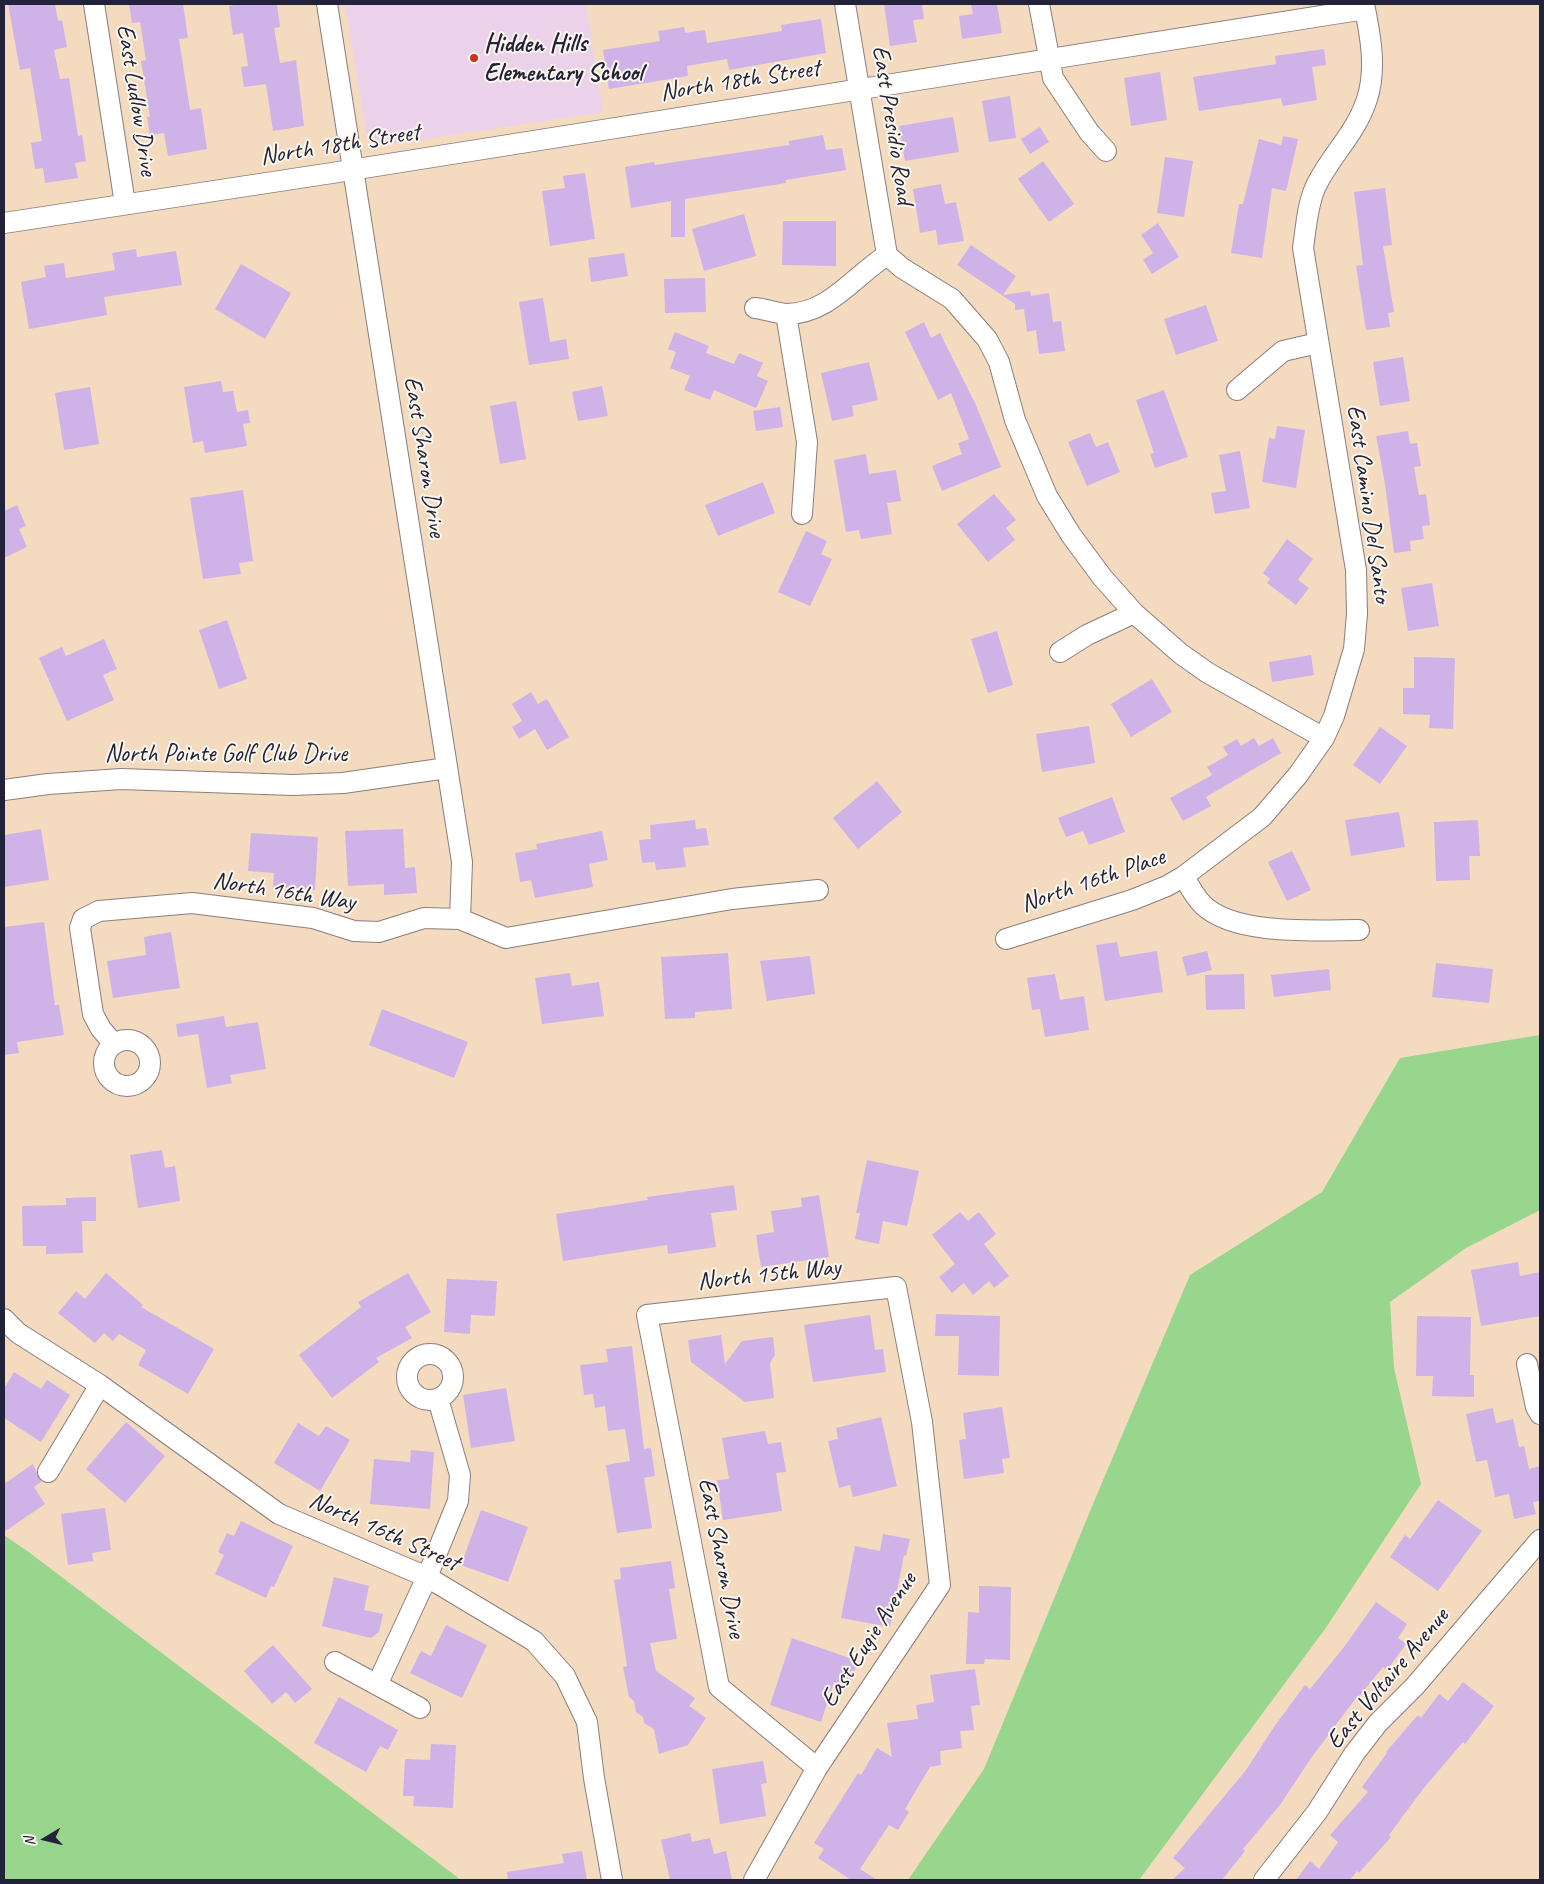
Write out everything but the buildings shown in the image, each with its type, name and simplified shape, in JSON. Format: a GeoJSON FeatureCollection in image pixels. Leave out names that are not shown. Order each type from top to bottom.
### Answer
{"type":"FeatureCollection","features":[{"type":"Feature","properties":{"kind":"street","name":"East Ludlow Drive"},"geometry":{"type":"LineString","coordinates":[[94,4],[125,204]]}},
{"type":"Feature","properties":{"kind":"street","name":"East Sharon Drive"},"geometry":{"type":"LineString","coordinates":[[326,4],[462,862],[460,919]]}},
{"type":"Feature","properties":{"kind":"street","name":"East Presidio Road"},"geometry":{"type":"LineString","coordinates":[[845,4],[887,256]]}},
{"type":"Feature","properties":{"kind":"street"},"geometry":{"type":"LineString","coordinates":[[1039,4],[1048,58],[1059,89],[1089,132],[1106,151]]}},
{"type":"Feature","properties":{"kind":"street","name":"North 18th Street"},"geometry":{"type":"LineString","coordinates":[[4,223],[353,170],[1365,6]]}},
{"type":"Feature","properties":{"kind":"street","name":"East Camino Del Santo"},"geometry":{"type":"LineString","coordinates":[[1184,876],[1262,818],[1298,775],[1324,738],[1345,686],[1354,649],[1357,614],[1356,570],[1303,248],[1307,217],[1316,187],[1357,124],[1368,97],[1372,60],[1365,6]]}},
{"type":"Feature","properties":{"kind":"street"},"geometry":{"type":"LineString","coordinates":[[755,308],[786,314],[812,308],[840,295],[872,265],[887,256],[902,268],[952,299],[987,339],[999,362],[1014,420],[1047,496],[1070,535],[1102,577],[1134,614],[1181,654],[1208,673],[1324,738]]}},
{"type":"Feature","properties":{"kind":"street"},"geometry":{"type":"LineString","coordinates":[[786,314],[807,442],[802,514]]}},
{"type":"Feature","properties":{"kind":"street"},"geometry":{"type":"LineString","coordinates":[[1237,390],[1283,351],[1318,343]]}},
{"type":"Feature","properties":{"kind":"street"},"geometry":{"type":"LineString","coordinates":[[1060,652],[1087,635],[1134,614]]}},
{"type":"Feature","properties":{"kind":"street","name":"North Pointe Golf Club Drive"},"geometry":{"type":"LineString","coordinates":[[4,790],[112,779],[293,785],[343,783],[448,768]]}},
{"type":"Feature","properties":{"kind":"street","name":"North 16th Place"},"geometry":{"type":"LineString","coordinates":[[1006,939],[1132,900],[1184,876],[1190,888],[1204,905],[1220,915],[1242,922],[1268,929],[1359,930]]}},
{"type":"Feature","properties":{"kind":"street"},"geometry":{"type":"LineString","coordinates":[[460,919],[506,938],[732,899],[818,890]]}},
{"type":"Feature","properties":{"kind":"street","name":"North 16th Way"},"geometry":{"type":"LineString","coordinates":[[114,1044],[101,1029],[93,1014],[80,928],[83,919],[99,911],[192,903],[313,918],[354,931],[379,932],[424,918],[460,919]]}},
{"type":"Feature","properties":{"kind":"street","name":"North 15th Way"},"geometry":{"type":"LineString","coordinates":[[647,1315],[896,1287]]}},
{"type":"Feature","properties":{"kind":"street","name":"East Eugie Avenue"},"geometry":{"type":"LineString","coordinates":[[754,1880],[817,1768],[940,1585],[922,1422],[896,1287]]}},
{"type":"Feature","properties":{"kind":"street","name":"East Sharon Drive"},"geometry":{"type":"LineString","coordinates":[[647,1315],[719,1688],[817,1768]]}},
{"type":"Feature","properties":{"kind":"street","name":"North 16th Street"},"geometry":{"type":"LineString","coordinates":[[4,1319],[18,1333],[100,1385],[279,1514],[427,1577],[534,1641],[564,1676],[586,1722],[612,1880]]}},
{"type":"Feature","properties":{"kind":"street"},"geometry":{"type":"LineString","coordinates":[[1527,1364],[1536,1407],[1540,1414]]}},
{"type":"Feature","properties":{"kind":"street"},"geometry":{"type":"LineString","coordinates":[[48,1472],[100,1385]]}},
{"type":"Feature","properties":{"kind":"street"},"geometry":{"type":"LineString","coordinates":[[378,1684],[427,1577],[458,1501],[460,1475],[438,1399]]}},
{"type":"Feature","properties":{"kind":"street","name":"East Voltaire Avenue"},"geometry":{"type":"LineString","coordinates":[[1264,1880],[1317,1812],[1354,1754],[1378,1723],[1415,1686],[1540,1540]]}},
{"type":"Feature","properties":{"kind":"street"},"geometry":{"type":"LineString","coordinates":[[336,1662],[420,1708]]}},
{"type":"Feature","properties":{"kind":"shaded area","name":"Hidden Hills Elementary School"},"geometry":{"type":"Polygon","coordinates":[[[345,4],[586,4],[603,112],[381,146],[367,137],[345,4]]]}},
{"type":"Feature","properties":{"kind":"green space"},"geometry":{"type":"Polygon","coordinates":[[[1540,1035],[1540,1210],[1466,1248],[1390,1302],[1394,1368],[1421,1484],[1325,1629],[1139,1880],[908,1880],[984,1769],[1190,1275],[1322,1192],[1400,1058],[1540,1035]]]}},
{"type":"Feature","properties":{"kind":"green space"},"geometry":{"type":"Polygon","coordinates":[[[4,1535],[30,1553],[461,1880],[4,1880],[4,1535]]]}},
{"type":"Feature","properties":{"kind":"place","name":"Hidden Hills Elementary School"},"geometry":{"type":"Point","coordinates":[474,58]}}]}
